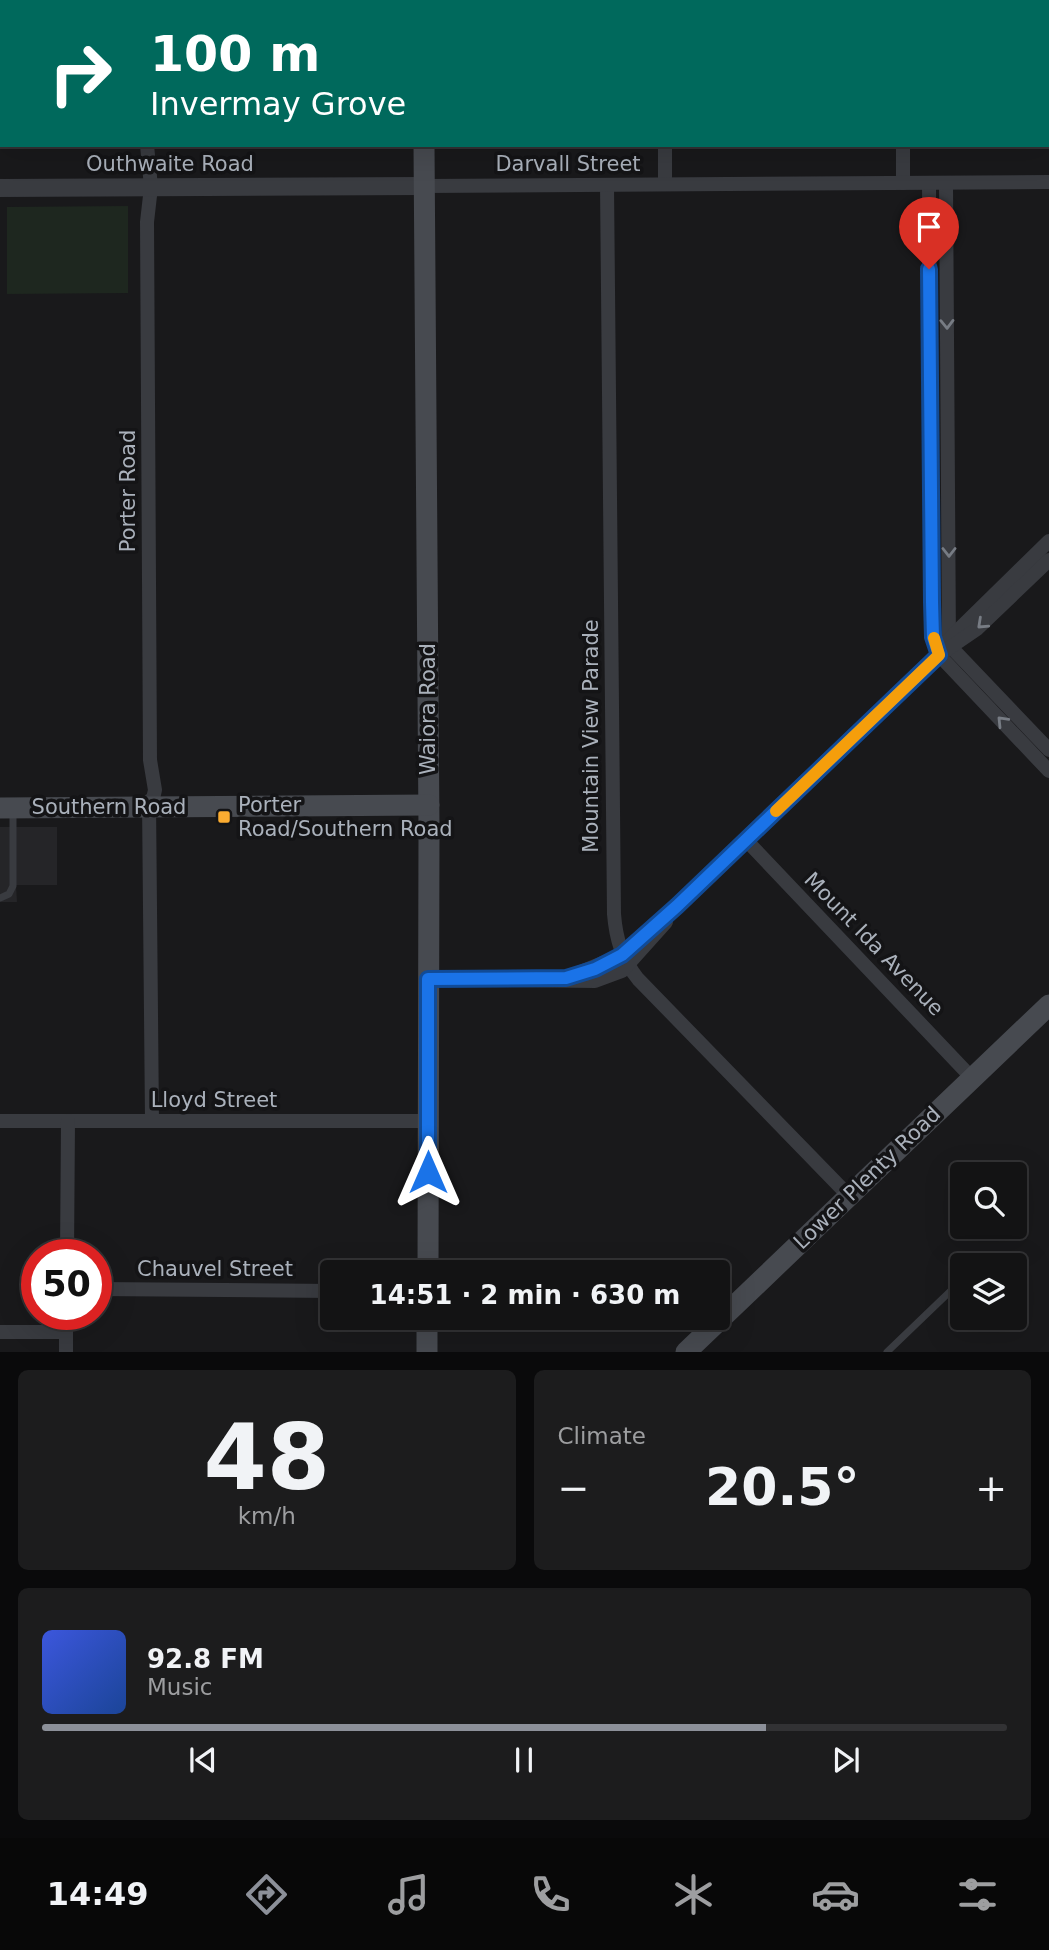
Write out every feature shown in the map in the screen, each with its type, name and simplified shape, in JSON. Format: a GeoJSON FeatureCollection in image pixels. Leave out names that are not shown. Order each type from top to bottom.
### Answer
{"type":"FeatureCollection","features":[{"type":"Feature","properties":{"kind":"main road","name":"Waiora Road"},"geometry":{"type":"LineString","coordinates":[[424,147],[429,805],[428,1260]]}},
{"type":"Feature","properties":{"kind":"main road","name":"Southern Road"},"geometry":{"type":"LineString","coordinates":[[6,808],[429,805]]}},
{"type":"Feature","properties":{"kind":"main road","name":"Lower Plenty Road"},"geometry":{"type":"LineString","coordinates":[[686,1352],[1049,1005]]}},
{"type":"Feature","properties":{"kind":"main road"},"geometry":{"type":"LineString","coordinates":[[427,1330],[427,1352]]}},
{"type":"Feature","properties":{"kind":"street","name":"Porter Road"},"geometry":{"type":"LineString","coordinates":[[147,147],[150,760],[155,790],[151,807],[152,1121]]}},
{"type":"Feature","properties":{"kind":"street"},"geometry":{"type":"LineString","coordinates":[[665,147],[665,184]]}},
{"type":"Feature","properties":{"kind":"street"},"geometry":{"type":"LineString","coordinates":[[903,147],[903,183]]}},
{"type":"Feature","properties":{"kind":"street","name":"Darvall Street"},"geometry":{"type":"LineString","coordinates":[[424,186],[1049,182]]}},
{"type":"Feature","properties":{"kind":"street"},"geometry":{"type":"LineString","coordinates":[[929,183],[933,637],[947,647],[1049,750]]}},
{"type":"Feature","properties":{"kind":"street"},"geometry":{"type":"LineString","coordinates":[[946,183],[947,647],[1049,771]]}},
{"type":"Feature","properties":{"kind":"street","name":"Mountain View Parade"},"geometry":{"type":"LineString","coordinates":[[607,185],[614,914],[625,960]]}},
{"type":"Feature","properties":{"kind":"street","name":"Outhwaite Road"},"geometry":{"type":"LineString","coordinates":[[0,188],[424,186]]}},
{"type":"Feature","properties":{"kind":"street"},"geometry":{"type":"LineString","coordinates":[[428,979],[566,978],[595,981],[615,974],[677,906],[947,647],[1049,541]]}},
{"type":"Feature","properties":{"kind":"street"},"geometry":{"type":"LineString","coordinates":[[947,647],[977,629],[1049,560]]}},
{"type":"Feature","properties":{"kind":"street","name":"Mount Ida Avenue"},"geometry":{"type":"LineString","coordinates":[[746,840],[972,1078]]}},
{"type":"Feature","properties":{"kind":"street"},"geometry":{"type":"LineString","coordinates":[[625,960],[849,1196]]}},
{"type":"Feature","properties":{"kind":"street","name":"Lloyd Street"},"geometry":{"type":"LineString","coordinates":[[0,1121],[428,1121]]}},
{"type":"Feature","properties":{"kind":"street"},"geometry":{"type":"LineString","coordinates":[[67,1239],[68,1121]]}},
{"type":"Feature","properties":{"kind":"street","name":"Chauvel Street"},"geometry":{"type":"LineString","coordinates":[[112,1289],[320,1291]]}},
{"type":"Feature","properties":{"kind":"street"},"geometry":{"type":"LineString","coordinates":[[0,1332],[66,1332],[66,1352]]}},
{"type":"Feature","properties":{"kind":"lane"},"geometry":{"type":"LineString","coordinates":[[0,898],[9,894],[13,886],[6,808]]}},
{"type":"Feature","properties":{"kind":"lane"},"geometry":{"type":"LineString","coordinates":[[887,1352],[950,1292]]}},
{"type":"Feature","properties":{"kind":"shaded area"},"geometry":{"type":"Polygon","coordinates":[[[128,206],[128,293],[7,294],[7,207],[128,206]]]}},
{"type":"Feature","properties":{"kind":"shaded area"},"geometry":{"type":"Polygon","coordinates":[[[0,827],[57,827],[57,885],[16,885],[17,902],[0,902],[0,827]]]}},
{"type":"Feature","properties":{"kind":"slow traffic"},"geometry":{"type":"LineString","coordinates":[[776,811],[939,655],[934,638]]}},
{"type":"Feature","properties":{"kind":"place","name":"Porter Road/Southern Road"},"geometry":{"type":"Point","coordinates":[224,817]}},
{"type":"Feature","properties":{"kind":"route"},"geometry":{"type":"LineString","coordinates":[[428,1172],[428,979],[566,978],[595,969],[622,955],[651,926],[677,906],[939,655],[933,637],[932,602],[929,269]]}}]}
